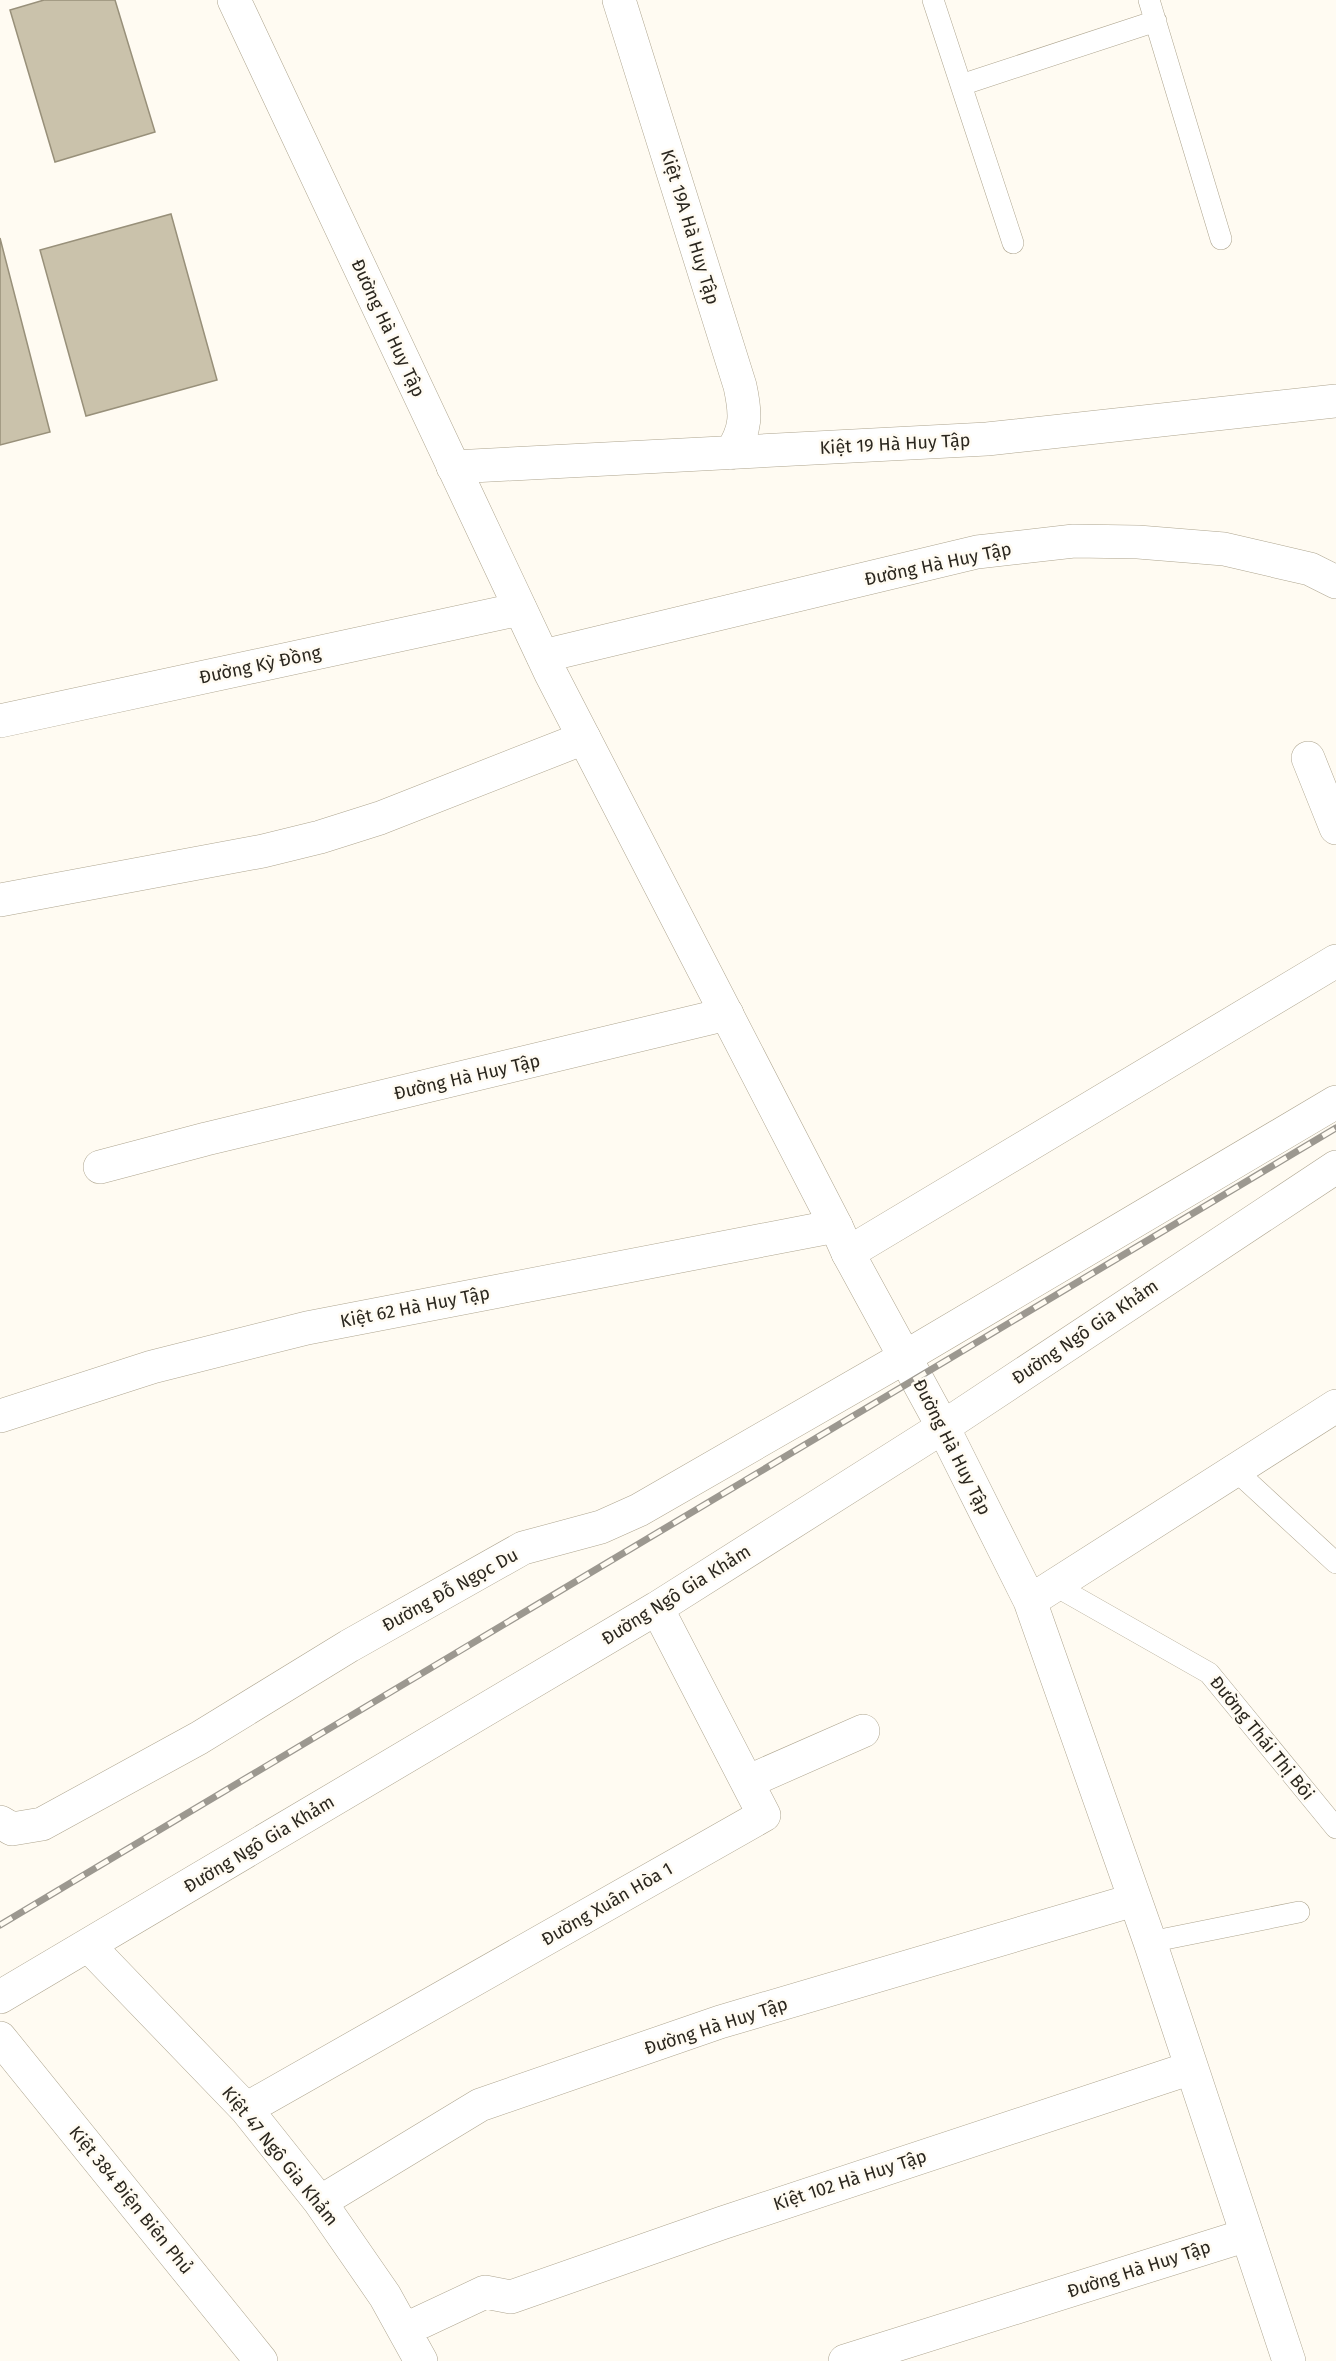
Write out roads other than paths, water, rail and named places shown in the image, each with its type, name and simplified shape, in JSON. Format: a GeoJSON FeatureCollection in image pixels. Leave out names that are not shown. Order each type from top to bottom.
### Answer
{"type":"FeatureCollection","features":[{"type":"Feature","properties":{"kind":"street","name":"Đường Hà Huy Tập"},"geometry":{"type":"LineString","coordinates":[[234,0],[520,609],[584,738],[842,1240],[943,1427],[1042,1593],[1134,1900],[1289,2361]]}},
{"type":"Feature","properties":{"kind":"street","name":"Kiệt 19A Hà Huy Tập"},"geometry":{"type":"LineString","coordinates":[[619,0],[740,386],[745,424],[741,438],[731,453]]}},
{"type":"Feature","properties":{"kind":"street","name":"Kiệt 19 Hà Huy Tập"},"geometry":{"type":"LineString","coordinates":[[453,467],[987,440],[1336,400]]}},
{"type":"Feature","properties":{"kind":"street","name":"Đường Hà Huy Tập"},"geometry":{"type":"LineString","coordinates":[[543,656],[977,552],[1074,541],[1138,542],[1224,549],[1310,569],[1336,582]]}},
{"type":"Feature","properties":{"kind":"street","name":"Đường Kỳ Đồng"},"geometry":{"type":"LineString","coordinates":[[0,721],[520,609]]}},
{"type":"Feature","properties":{"kind":"street"},"geometry":{"type":"LineString","coordinates":[[0,900],[263,851],[320,837],[400,811],[584,738]]}},
{"type":"Feature","properties":{"kind":"street"},"geometry":{"type":"LineString","coordinates":[[1308,758],[1336,828]]}},
{"type":"Feature","properties":{"kind":"street","name":"Kiệt 62 Hà Huy Tập"},"geometry":{"type":"LineString","coordinates":[[0,1416],[152,1367],[307,1328],[842,1240],[1336,962]]}},
{"type":"Feature","properties":{"kind":"street","name":"Đường Hà Huy Tập"},"geometry":{"type":"LineString","coordinates":[[100,1167],[206,1139],[727,1014]]}},
{"type":"Feature","properties":{"kind":"street","name":"Đường Đỗ Ngọc Du"},"geometry":{"type":"LineString","coordinates":[[4,1829],[42,1824],[189,1744],[350,1646],[523,1548],[601,1527],[639,1510],[905,1357],[1336,1102]]}},
{"type":"Feature","properties":{"kind":"street","name":"Đường Ngô Gia Khảm"},"geometry":{"type":"LineString","coordinates":[[0,1997],[657,1608],[943,1427],[1336,1167]]}},
{"type":"Feature","properties":{"kind":"street"},"geometry":{"type":"LineString","coordinates":[[1042,1593],[1336,1406]]}},
{"type":"Feature","properties":{"kind":"street","name":"Đường Xuân Hòa 1"},"geometry":{"type":"LineString","coordinates":[[246,2109],[764,1815],[657,1608]]}},
{"type":"Feature","properties":{"kind":"street"},"geometry":{"type":"LineString","coordinates":[[747,1782],[863,1731]]}},
{"type":"Feature","properties":{"kind":"street","name":"Đường Hà Huy Tập"},"geometry":{"type":"LineString","coordinates":[[320,2202],[480,2106],[720,2022],[1134,1900]]}},
{"type":"Feature","properties":{"kind":"street","name":"Kiệt 47 Ngô Gia Khảm"},"geometry":{"type":"LineString","coordinates":[[88,1945],[246,2109],[320,2202],[385,2296],[421,2361]]}},
{"type":"Feature","properties":{"kind":"street","name":"Kiệt 384 Điện Biên Phủ"},"geometry":{"type":"LineString","coordinates":[[0,2038],[261,2361]]}},
{"type":"Feature","properties":{"kind":"street","name":"Kiệt 102 Hà Huy Tập"},"geometry":{"type":"LineString","coordinates":[[404,2330],[485,2292],[512,2296],[733,2219],[1191,2068]]}},
{"type":"Feature","properties":{"kind":"street","name":"Đường Hà Huy Tập"},"geometry":{"type":"LineString","coordinates":[[845,2361],[895,2354],[1247,2235]]}},
{"type":"Feature","properties":{"kind":"lane"},"geometry":{"type":"LineString","coordinates":[[933,0],[1013,243]]}},
{"type":"Feature","properties":{"kind":"lane"},"geometry":{"type":"LineString","coordinates":[[1149,0],[1221,239]]}},
{"type":"Feature","properties":{"kind":"lane"},"geometry":{"type":"LineString","coordinates":[[961,85],[1156,21]]}},
{"type":"Feature","properties":{"kind":"lane"},"geometry":{"type":"LineString","coordinates":[[1235,1470],[1336,1563]]}},
{"type":"Feature","properties":{"kind":"lane","name":"Đường Thái Thị Bôi"},"geometry":{"type":"LineString","coordinates":[[1042,1593],[1209,1673],[1336,1828]]}},
{"type":"Feature","properties":{"kind":"lane"},"geometry":{"type":"LineString","coordinates":[[1150,1942],[1299,1912]]}},
{"type":"Feature","properties":{"kind":"railway"},"geometry":{"type":"LineString","coordinates":[[0,1925],[1336,1128]]}}]}
